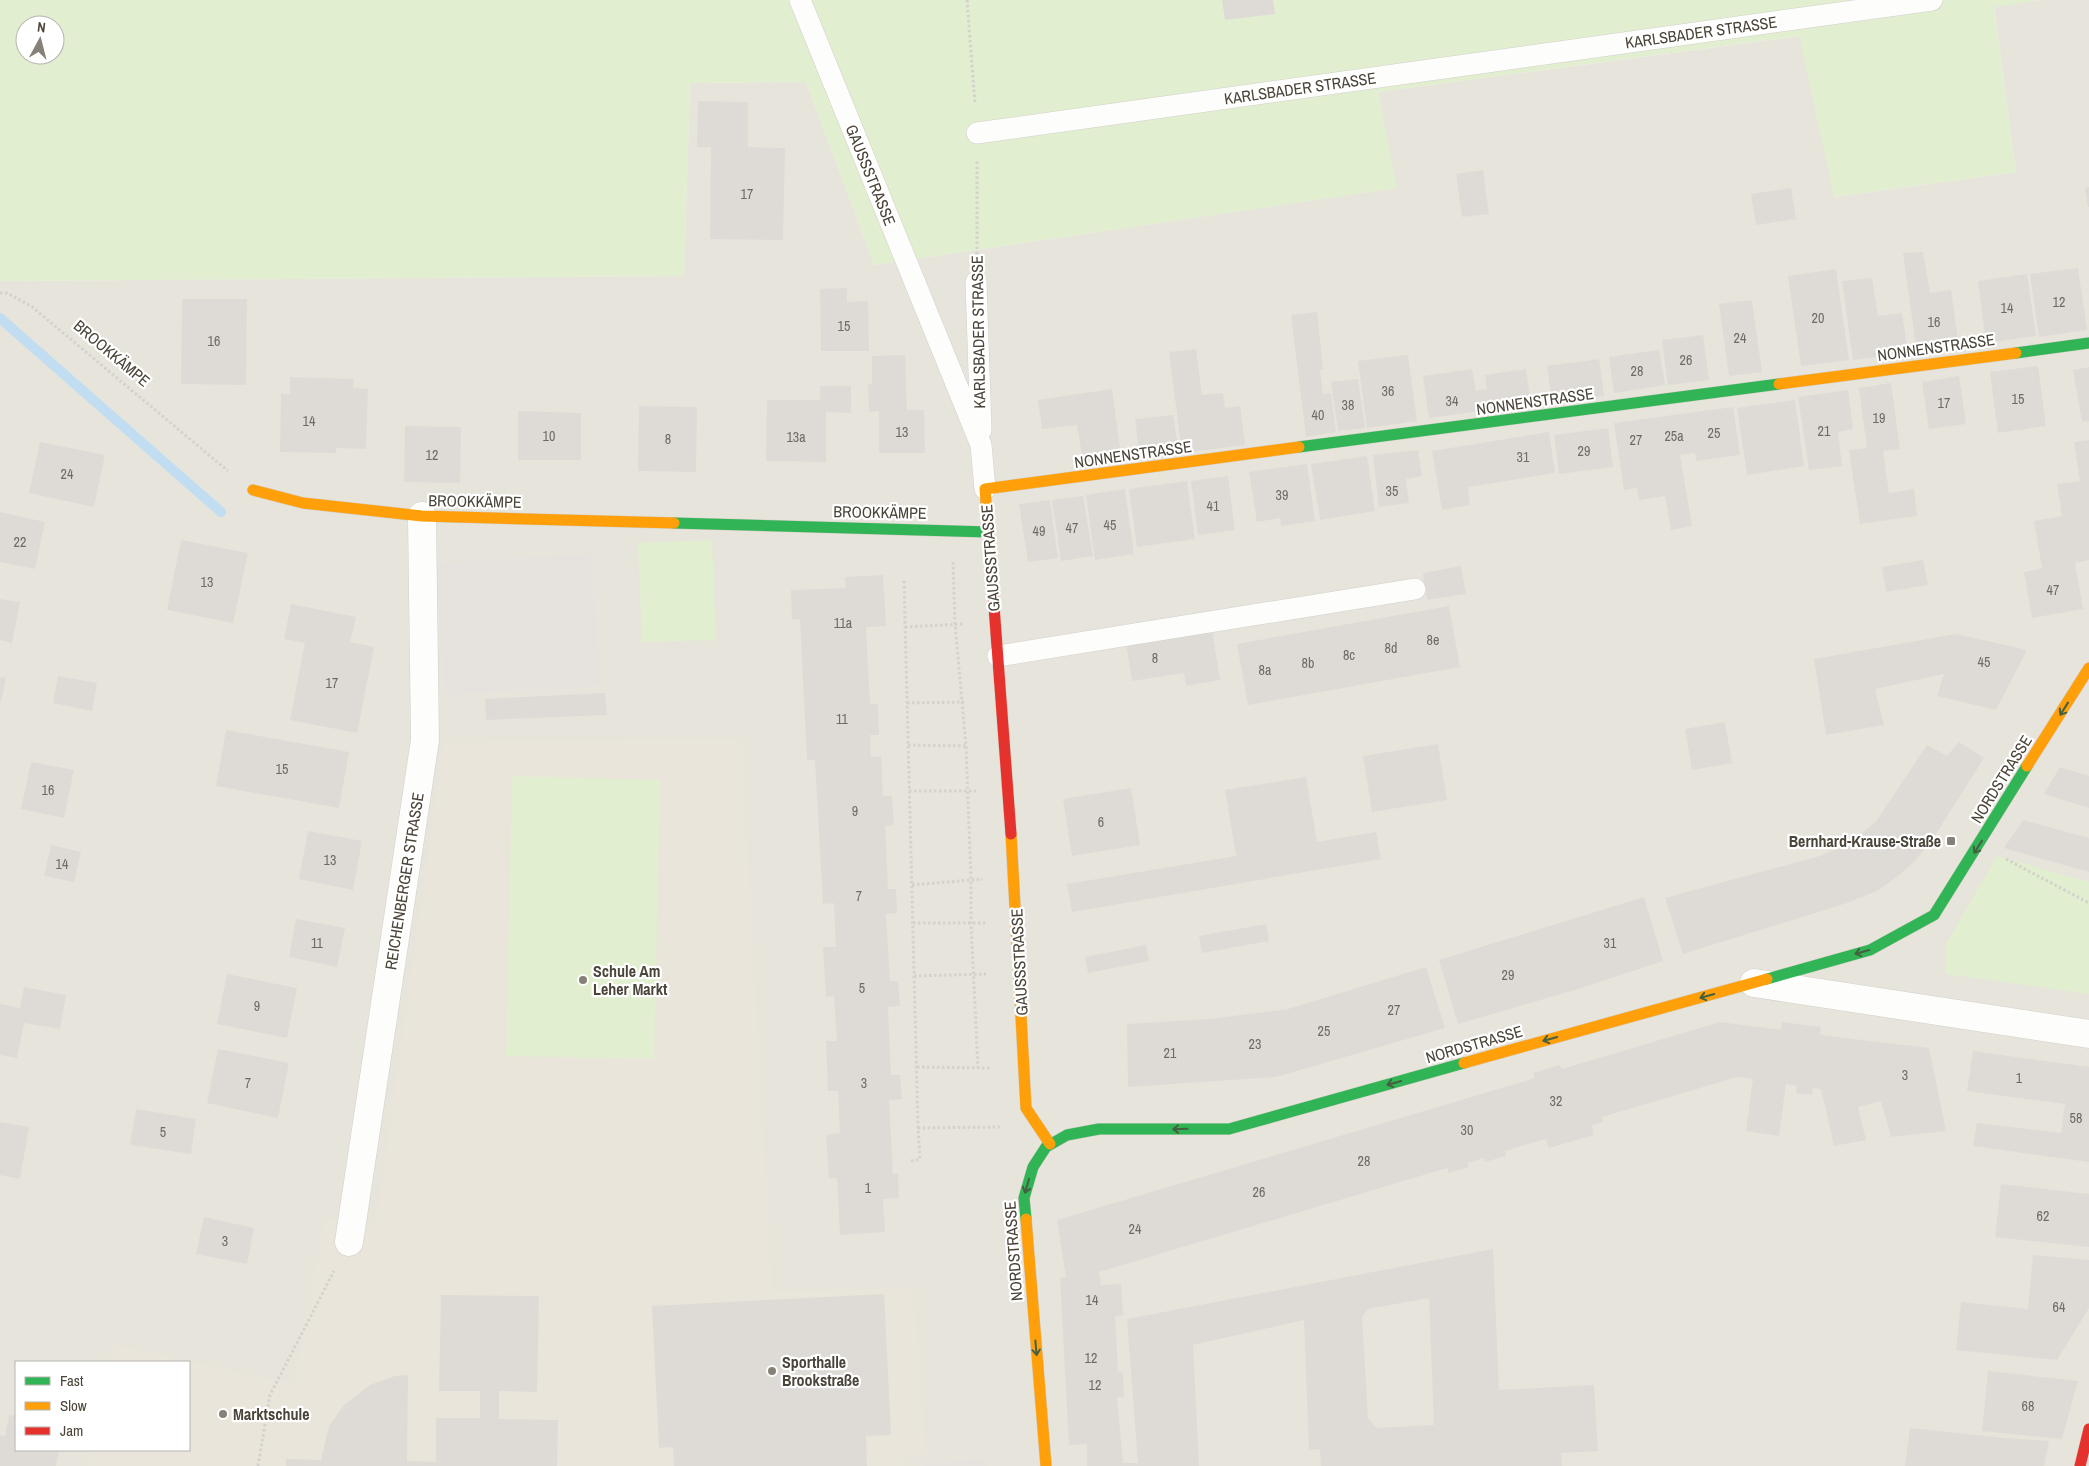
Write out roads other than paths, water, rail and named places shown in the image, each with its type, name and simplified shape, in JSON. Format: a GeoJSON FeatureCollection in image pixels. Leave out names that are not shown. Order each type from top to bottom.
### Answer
{"type":"FeatureCollection","features":[{"type":"Feature","properties":{"kind":"street","name":"NONNENSTRASSE"},"geometry":{"type":"LineString","coordinates":[[985,489],[2089,342]]}},
{"type":"Feature","properties":{"kind":"street","name":"GAUSSSTRASSE"},"geometry":{"type":"LineString","coordinates":[[985,489],[1014,877],[1026,1108],[1050,1144]]}},
{"type":"Feature","properties":{"kind":"street","name":"BROOKKÄMPE"},"geometry":{"type":"LineString","coordinates":[[253,490],[302,503],[422,516],[988,532]]}},
{"type":"Feature","properties":{"kind":"street","name":"REICHENBERGER STRASSE"},"geometry":{"type":"LineString","coordinates":[[349,1242],[425,740],[422,516]]}},
{"type":"Feature","properties":{"kind":"street","name":"NORDSTRASSE"},"geometry":{"type":"LineString","coordinates":[[1046,1466],[1024,1198],[1036,1163],[1042,1152],[1059,1137],[1080,1131],[1099,1129],[1229,1129],[1870,950],[1934,915],[2089,668]]}},
{"type":"Feature","properties":{"kind":"street"},"geometry":{"type":"LineString","coordinates":[[1754,983],[2089,1034]]}},
{"type":"Feature","properties":{"kind":"street"},"geometry":{"type":"LineString","coordinates":[[2080,1466],[2089,1429]]}},
{"type":"Feature","properties":{"kind":"lane","name":"GAUSSSTRASSE"},"geometry":{"type":"LineString","coordinates":[[800,0],[981,445],[985,489]]}},
{"type":"Feature","properties":{"kind":"lane","name":"KARLSBADER STRASSE"},"geometry":{"type":"LineString","coordinates":[[977,132],[1932,0]]}},
{"type":"Feature","properties":{"kind":"lane","name":"KARLSBADER STRASSE"},"geometry":{"type":"LineString","coordinates":[[976,282],[981,445]]}},
{"type":"Feature","properties":{"kind":"lane"},"geometry":{"type":"LineString","coordinates":[[998,656],[1415,589]]}},
{"type":"Feature","properties":{"kind":"waterway"},"geometry":{"type":"LineString","coordinates":[[0,318],[221,512]]}},
{"type":"Feature","properties":{"kind":"place","name":"Bernhard-Krause-Straße"},"geometry":{"type":"Point","coordinates":[1951,841]}},
{"type":"Feature","properties":{"kind":"place","name":"Schule Am Leher Markt"},"geometry":{"type":"Point","coordinates":[583,980]}},
{"type":"Feature","properties":{"kind":"place","name":"Sporthalle Brookstraße"},"geometry":{"type":"Point","coordinates":[772,1371]}},
{"type":"Feature","properties":{"kind":"place","name":"Marktschule"},"geometry":{"type":"Point","coordinates":[223,1414]}}]}
